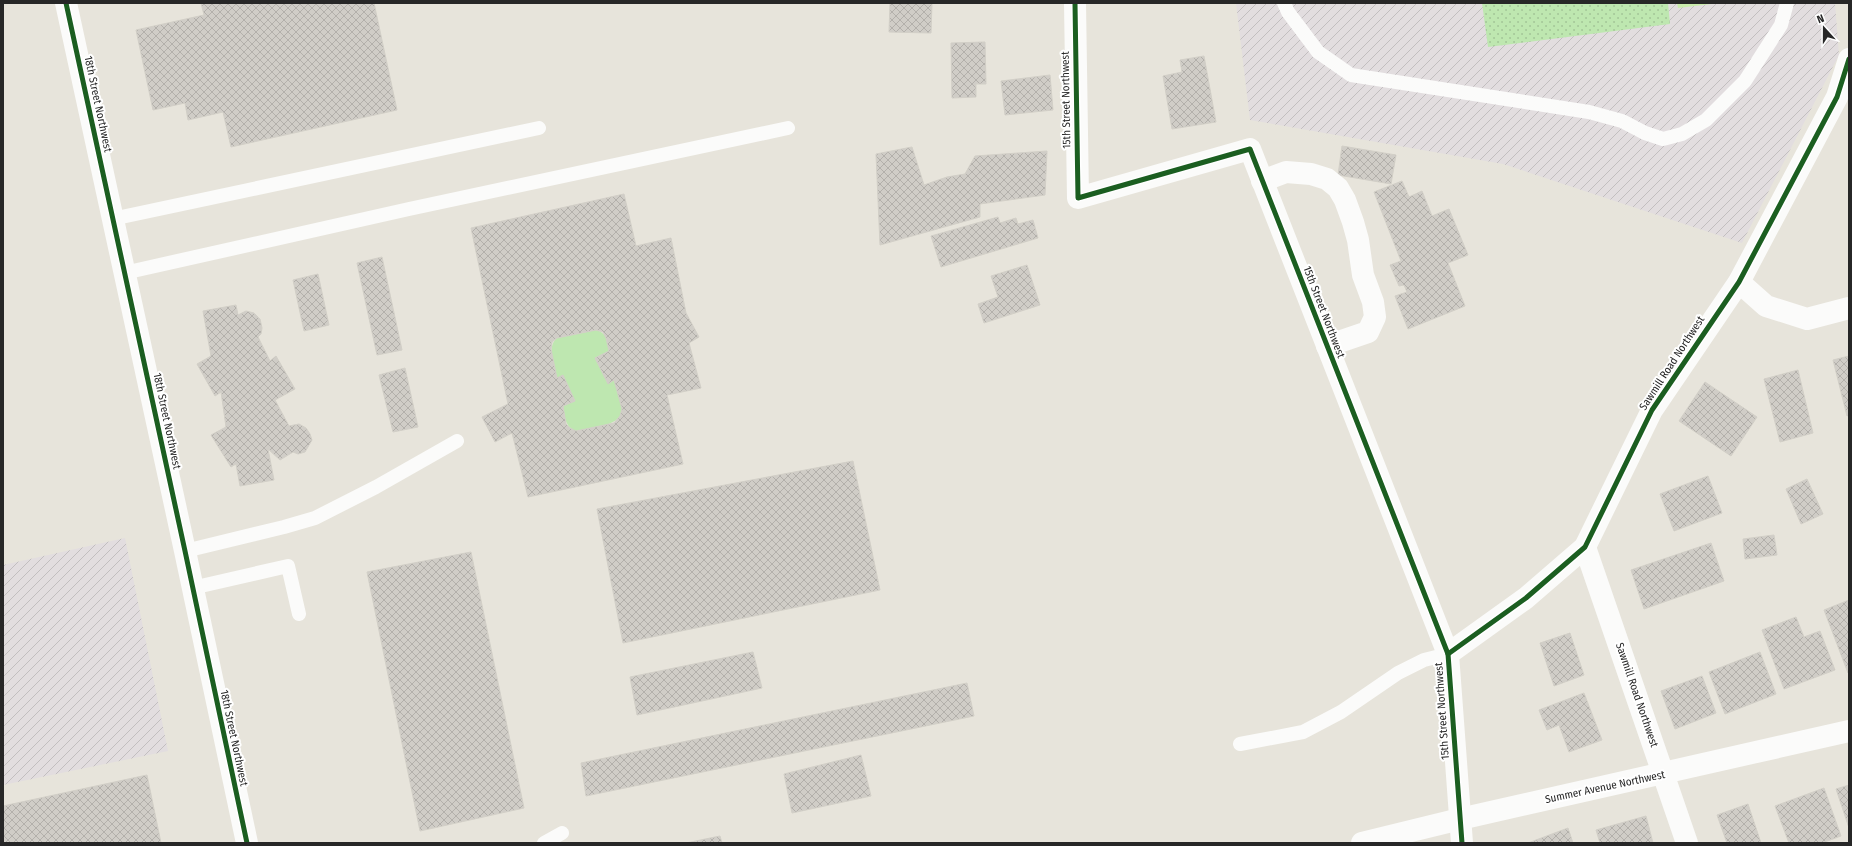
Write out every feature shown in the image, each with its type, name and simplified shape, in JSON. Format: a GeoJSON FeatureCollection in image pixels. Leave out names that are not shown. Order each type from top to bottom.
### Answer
{"type":"FeatureCollection","features":[{"type":"Feature","properties":{"kind":"street","name":"18th Street Northwest"},"geometry":{"type":"LineString","coordinates":[[66,3],[247,843]]}},
{"type":"Feature","properties":{"kind":"street","name":"15th Street Northwest"},"geometry":{"type":"LineString","coordinates":[[1075,3],[1078,198],[1250,149],[1448,654],[1462,843]]}},
{"type":"Feature","properties":{"kind":"street","name":"Sawmill Road Northwest"},"geometry":{"type":"LineString","coordinates":[[1448,654],[1526,598],[1585,547],[1652,410],[1738,282],[1837,97],[1849,59]]}},
{"type":"Feature","properties":{"kind":"street"},"geometry":{"type":"LineString","coordinates":[[1262,181],[1286,172],[1311,174],[1327,179],[1338,188],[1348,208],[1358,240],[1363,275],[1368,286],[1375,316],[1368,332],[1327,346]]}},
{"type":"Feature","properties":{"kind":"street"},"geometry":{"type":"LineString","coordinates":[[1738,282],[1766,306],[1807,319],[1849,308]]}},
{"type":"Feature","properties":{"kind":"street","name":"Sawmill Road Northwest"},"geometry":{"type":"LineString","coordinates":[[1585,547],[1687,843]]}},
{"type":"Feature","properties":{"kind":"street","name":"Summer Avenue Northwest"},"geometry":{"type":"LineString","coordinates":[[1362,843],[1460,819],[1849,731]]}},
{"type":"Feature","properties":{"kind":"lane"},"geometry":{"type":"LineString","coordinates":[[1284,3],[1288,12],[1318,52],[1351,75],[1589,112],[1622,121],[1645,133],[1664,139],[1682,134],[1706,120],[1745,81],[1781,25],[1787,3]]}},
{"type":"Feature","properties":{"kind":"lane"},"geometry":{"type":"LineString","coordinates":[[112,219],[539,128]]}},
{"type":"Feature","properties":{"kind":"lane"},"geometry":{"type":"LineString","coordinates":[[124,273],[409,209],[788,128]]}},
{"type":"Feature","properties":{"kind":"lane"},"geometry":{"type":"LineString","coordinates":[[185,551],[315,518],[376,487],[456,441]]}},
{"type":"Feature","properties":{"kind":"lane"},"geometry":{"type":"LineString","coordinates":[[192,588],[288,566],[299,614]]}},
{"type":"Feature","properties":{"kind":"lane"},"geometry":{"type":"LineString","coordinates":[[1240,744],[1303,732],[1341,712],[1398,673],[1424,660],[1448,654]]}},
{"type":"Feature","properties":{"kind":"lane"},"geometry":{"type":"LineString","coordinates":[[544,843],[562,833]]}},
{"type":"Feature","properties":{"kind":"shaded area"},"geometry":{"type":"Polygon","coordinates":[[[1236,3],[1835,3],[1839,55],[1742,243],[1503,164],[1250,120],[1236,3]]]}},
{"type":"Feature","properties":{"kind":"shaded area"},"geometry":{"type":"Polygon","coordinates":[[[125,538],[168,751],[3,785],[3,565],[125,538]]]}},
{"type":"Feature","properties":{"kind":"green space"},"geometry":{"type":"Polygon","coordinates":[[[1482,3],[1668,3],[1670,24],[1488,47],[1482,3]]]}},
{"type":"Feature","properties":{"kind":"green space"},"geometry":{"type":"Polygon","coordinates":[[[1677,3],[1720,3],[1678,8],[1677,3]]]}},
{"type":"Feature","properties":{"kind":"green space"},"geometry":{"type":"Polygon","coordinates":[[[596,330],[600,331],[604,335],[607,340],[609,351],[595,358],[608,383],[614,380],[621,400],[622,411],[620,416],[610,424],[576,431],[568,424],[565,418],[563,406],[575,401],[563,376],[557,378],[552,356],[552,346],[557,338],[596,330]]]}},
{"type":"Feature","properties":{"kind":"building"},"geometry":{"type":"Polygon","coordinates":[[[201,3],[374,3],[397,110],[231,147],[223,112],[188,120],[185,103],[153,110],[136,30],[204,15],[201,3]]]}},
{"type":"Feature","properties":{"kind":"building"},"geometry":{"type":"Polygon","coordinates":[[[890,3],[932,3],[931,33],[889,32],[890,3]]]}},
{"type":"Feature","properties":{"kind":"building"},"geometry":{"type":"Polygon","coordinates":[[[985,42],[986,84],[976,84],[976,97],[952,98],[951,43],[985,42]]]}},
{"type":"Feature","properties":{"kind":"building"},"geometry":{"type":"Polygon","coordinates":[[[1204,56],[1216,122],[1172,129],[1163,76],[1182,72],[1180,60],[1204,56]]]}},
{"type":"Feature","properties":{"kind":"building"},"geometry":{"type":"Polygon","coordinates":[[[1050,75],[1053,110],[1005,115],[1001,81],[1050,75]]]}},
{"type":"Feature","properties":{"kind":"building"},"geometry":{"type":"Polygon","coordinates":[[[1342,146],[1396,155],[1391,184],[1338,175],[1342,146]]]}},
{"type":"Feature","properties":{"kind":"building"},"geometry":{"type":"Polygon","coordinates":[[[912,147],[924,185],[947,177],[965,174],[975,156],[1047,151],[1045,195],[980,204],[980,217],[880,245],[876,154],[912,147]]]}},
{"type":"Feature","properties":{"kind":"building"},"geometry":{"type":"Polygon","coordinates":[[[1402,181],[1409,197],[1422,191],[1432,216],[1449,209],[1468,255],[1448,263],[1465,306],[1408,329],[1395,296],[1407,292],[1404,285],[1399,286],[1390,265],[1401,261],[1374,192],[1402,181]]]}},
{"type":"Feature","properties":{"kind":"building"},"geometry":{"type":"Polygon","coordinates":[[[624,194],[636,246],[671,238],[686,313],[699,337],[689,343],[701,388],[667,395],[683,464],[528,497],[512,433],[495,442],[482,417],[508,404],[471,228],[624,194]],[[596,330],[557,338],[552,342],[551,349],[557,378],[563,375],[575,401],[563,406],[566,424],[576,431],[614,423],[620,416],[622,409],[614,380],[608,384],[595,358],[609,351],[603,332],[596,330]]]}},
{"type":"Feature","properties":{"kind":"building"},"geometry":{"type":"Polygon","coordinates":[[[998,217],[1000,223],[1016,218],[1018,224],[1033,220],[1038,238],[941,267],[931,236],[998,217]]]}},
{"type":"Feature","properties":{"kind":"building"},"geometry":{"type":"Polygon","coordinates":[[[382,257],[402,350],[377,355],[357,263],[382,257]]]}},
{"type":"Feature","properties":{"kind":"building"},"geometry":{"type":"Polygon","coordinates":[[[1027,265],[1040,305],[984,323],[978,304],[998,297],[991,276],[1027,265]]]}},
{"type":"Feature","properties":{"kind":"building"},"geometry":{"type":"Polygon","coordinates":[[[318,274],[329,325],[304,331],[293,280],[318,274]]]}},
{"type":"Feature","properties":{"kind":"building"},"geometry":{"type":"Polygon","coordinates":[[[236,305],[238,315],[246,311],[254,313],[260,319],[262,328],[261,334],[258,337],[270,361],[276,356],[295,389],[275,400],[289,426],[299,424],[306,428],[312,440],[305,452],[298,454],[293,452],[280,460],[268,449],[274,480],[240,486],[236,464],[231,467],[211,435],[226,427],[221,392],[215,396],[197,364],[211,356],[203,311],[236,305]]]}},
{"type":"Feature","properties":{"kind":"building"},"geometry":{"type":"Polygon","coordinates":[[[1849,356],[1849,415],[1847,416],[1833,360],[1849,356]]]}},
{"type":"Feature","properties":{"kind":"building"},"geometry":{"type":"Polygon","coordinates":[[[405,368],[418,427],[393,432],[379,375],[405,368]]]}},
{"type":"Feature","properties":{"kind":"building"},"geometry":{"type":"Polygon","coordinates":[[[1798,370],[1813,433],[1780,442],[1764,379],[1798,370]]]}},
{"type":"Feature","properties":{"kind":"building"},"geometry":{"type":"Polygon","coordinates":[[[1705,382],[1757,417],[1731,456],[1679,421],[1705,382]]]}},
{"type":"Feature","properties":{"kind":"building"},"geometry":{"type":"Polygon","coordinates":[[[853,461],[880,590],[623,643],[597,509],[853,461]]]}},
{"type":"Feature","properties":{"kind":"building"},"geometry":{"type":"Polygon","coordinates":[[[1708,476],[1722,513],[1674,531],[1660,494],[1708,476]]]}},
{"type":"Feature","properties":{"kind":"building"},"geometry":{"type":"Polygon","coordinates":[[[1807,479],[1823,514],[1801,524],[1786,489],[1807,479]]]}},
{"type":"Feature","properties":{"kind":"building"},"geometry":{"type":"Polygon","coordinates":[[[1774,535],[1777,555],[1745,559],[1743,539],[1774,535]]]}},
{"type":"Feature","properties":{"kind":"building"},"geometry":{"type":"Polygon","coordinates":[[[1711,543],[1724,581],[1644,609],[1631,570],[1711,543]]]}},
{"type":"Feature","properties":{"kind":"building"},"geometry":{"type":"Polygon","coordinates":[[[471,552],[524,808],[420,831],[367,572],[471,552]]]}},
{"type":"Feature","properties":{"kind":"building"},"geometry":{"type":"Polygon","coordinates":[[[1849,600],[1849,673],[1848,673],[1824,610],[1849,600]]]}},
{"type":"Feature","properties":{"kind":"building"},"geometry":{"type":"Polygon","coordinates":[[[1796,617],[1804,637],[1820,631],[1835,670],[1784,689],[1762,630],[1796,617]]]}},
{"type":"Feature","properties":{"kind":"building"},"geometry":{"type":"Polygon","coordinates":[[[1570,633],[1584,675],[1554,686],[1540,643],[1570,633]]]}},
{"type":"Feature","properties":{"kind":"building"},"geometry":{"type":"Polygon","coordinates":[[[753,652],[762,688],[637,715],[630,677],[753,652]]]}},
{"type":"Feature","properties":{"kind":"building"},"geometry":{"type":"Polygon","coordinates":[[[1760,652],[1776,694],[1725,714],[1709,672],[1760,652]]]}},
{"type":"Feature","properties":{"kind":"building"},"geometry":{"type":"Polygon","coordinates":[[[1702,676],[1716,713],[1675,729],[1661,691],[1702,676]]]}},
{"type":"Feature","properties":{"kind":"building"},"geometry":{"type":"Polygon","coordinates":[[[967,683],[974,716],[586,796],[581,763],[967,683]]]}},
{"type":"Feature","properties":{"kind":"building"},"geometry":{"type":"Polygon","coordinates":[[[1584,693],[1602,740],[1569,752],[1559,725],[1547,730],[1539,710],[1584,693]]]}},
{"type":"Feature","properties":{"kind":"building"},"geometry":{"type":"Polygon","coordinates":[[[861,755],[871,796],[792,813],[784,774],[861,755]]]}},
{"type":"Feature","properties":{"kind":"building"},"geometry":{"type":"Polygon","coordinates":[[[147,775],[161,843],[3,843],[3,806],[147,775]]]}},
{"type":"Feature","properties":{"kind":"building"},"geometry":{"type":"Polygon","coordinates":[[[1849,785],[1849,828],[1836,789],[1849,785]]]}},
{"type":"Feature","properties":{"kind":"building"},"geometry":{"type":"Polygon","coordinates":[[[1824,788],[1841,836],[1822,843],[1789,843],[1775,806],[1824,788]]]}},
{"type":"Feature","properties":{"kind":"building"},"geometry":{"type":"Polygon","coordinates":[[[1748,804],[1761,843],[1727,843],[1717,815],[1748,804]]]}},
{"type":"Feature","properties":{"kind":"building"},"geometry":{"type":"Polygon","coordinates":[[[1646,816],[1653,843],[1600,843],[1596,830],[1646,816]]]}},
{"type":"Feature","properties":{"kind":"building"},"geometry":{"type":"Polygon","coordinates":[[[1568,828],[1573,843],[1528,843],[1568,828]]]}},
{"type":"Feature","properties":{"kind":"building"},"geometry":{"type":"Polygon","coordinates":[[[720,836],[722,843],[686,843],[720,836]]]}},
{"type":"Feature","properties":{"kind":"cycle path"},"geometry":{"type":"LineString","coordinates":[[66,3],[247,843]]}},
{"type":"Feature","properties":{"kind":"cycle path"},"geometry":{"type":"LineString","coordinates":[[1075,3],[1078,198],[1250,149],[1448,654],[1462,843]]}},
{"type":"Feature","properties":{"kind":"cycle path"},"geometry":{"type":"LineString","coordinates":[[1448,654],[1526,598],[1585,547],[1652,410],[1739,282],[1837,97],[1849,59]]}}]}
